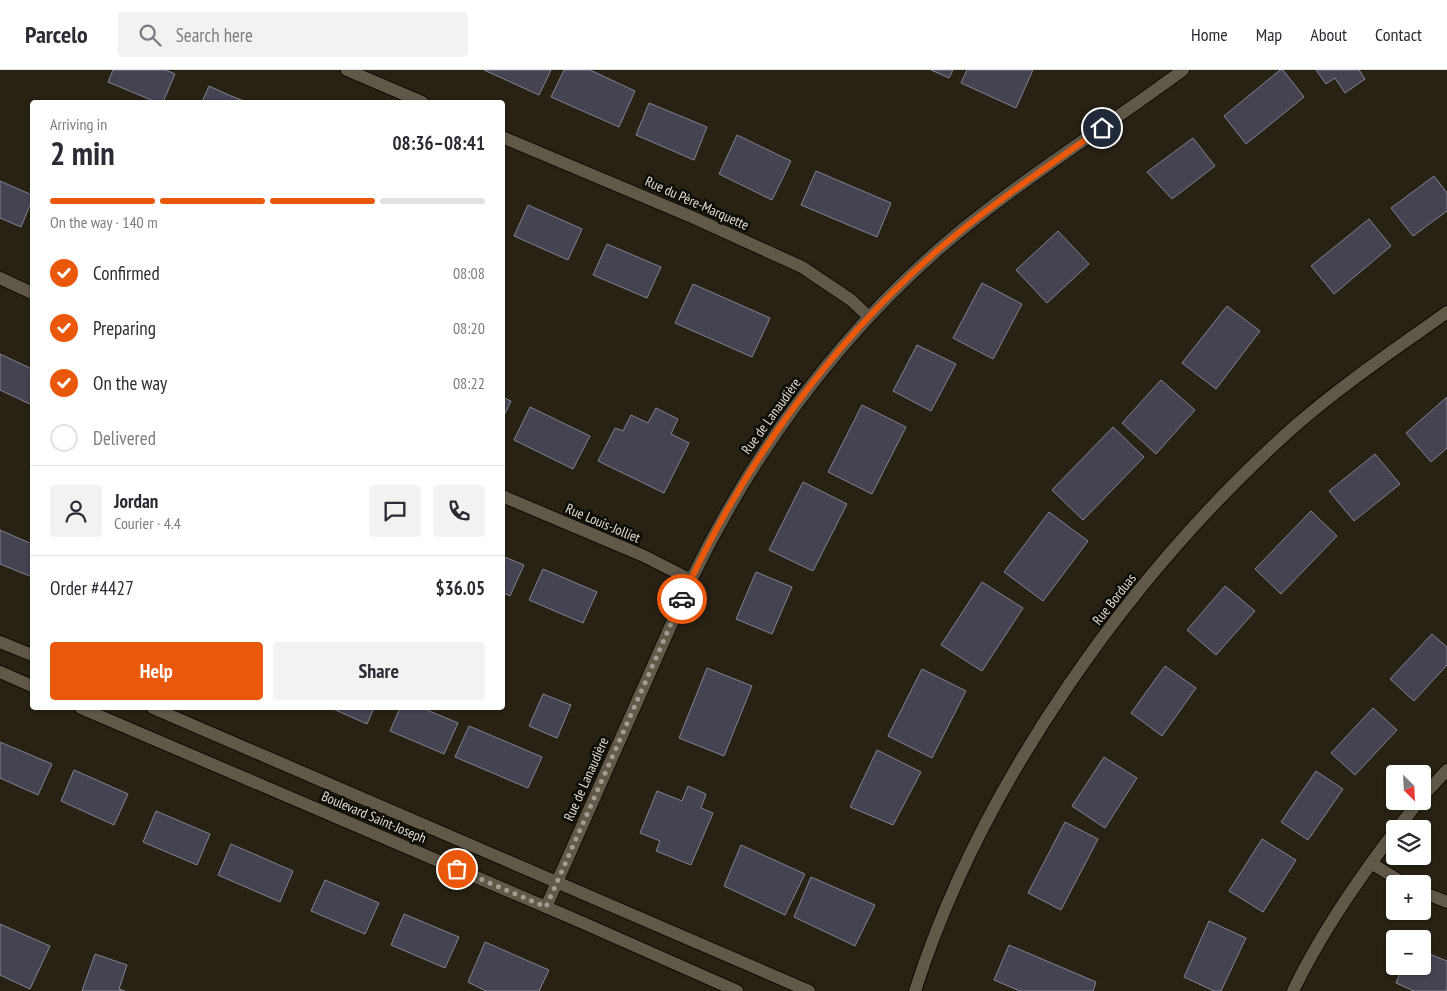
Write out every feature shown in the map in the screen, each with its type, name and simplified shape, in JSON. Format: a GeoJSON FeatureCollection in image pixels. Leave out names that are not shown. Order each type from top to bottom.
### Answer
{"type":"FeatureCollection","features":[{"type":"Feature","properties":{"kind":"street"},"geometry":{"type":"LineString","coordinates":[[347,70],[417,100]]}},
{"type":"Feature","properties":{"kind":"street","name":"Rue de Lanaudière"},"geometry":{"type":"LineString","coordinates":[[546,907],[713,534],[774,435],[827,365],[868,316],[940,249],[974,221],[1180,71]]}},
{"type":"Feature","properties":{"kind":"street","name":"Rue du Père-Marquette"},"geometry":{"type":"LineString","coordinates":[[505,137],[692,217],[802,267],[851,300],[868,316]]}},
{"type":"Feature","properties":{"kind":"street"},"geometry":{"type":"LineString","coordinates":[[0,278],[30,291]]}},
{"type":"Feature","properties":{"kind":"street","name":"Rue Borduas"},"geometry":{"type":"LineString","coordinates":[[915,991],[950,897],[990,816],[1059,699],[1121,614],[1214,504],[1271,448],[1342,388],[1447,312]]}},
{"type":"Feature","properties":{"kind":"street","name":"Rue Louis-Jolliet"},"geometry":{"type":"LineString","coordinates":[[505,497],[644,556],[691,580]]}},
{"type":"Feature","properties":{"kind":"street"},"geometry":{"type":"LineString","coordinates":[[0,642],[30,655]]}},
{"type":"Feature","properties":{"kind":"street"},"geometry":{"type":"LineString","coordinates":[[0,672],[30,685]]}},
{"type":"Feature","properties":{"kind":"street","name":"Boulevard Saint-Joseph"},"geometry":{"type":"LineString","coordinates":[[85,710],[546,907],[737,991]]}},
{"type":"Feature","properties":{"kind":"street","name":"Boulevard Saint-Joseph"},"geometry":{"type":"LineString","coordinates":[[158,710],[810,991]]}},
{"type":"Feature","properties":{"kind":"street"},"geometry":{"type":"LineString","coordinates":[[1431,788],[1447,770]]}},
{"type":"Feature","properties":{"kind":"street"},"geometry":{"type":"LineString","coordinates":[[1404,820],[1412,810]]}},
{"type":"Feature","properties":{"kind":"street"},"geometry":{"type":"LineString","coordinates":[[1293,991],[1331,921],[1355,884],[1386,843]]}},
{"type":"Feature","properties":{"kind":"street"},"geometry":{"type":"LineString","coordinates":[[1371,863],[1390,875]]}},
{"type":"Feature","properties":{"kind":"street"},"geometry":{"type":"LineString","coordinates":[[1431,896],[1447,902]]}},
{"type":"Feature","properties":{"kind":"building"},"geometry":{"type":"Polygon","coordinates":[[[113,70],[166,70],[175,74],[164,100],[151,100],[108,82],[113,70]]]}},
{"type":"Feature","properties":{"kind":"building"},"geometry":{"type":"Polygon","coordinates":[[[484,70],[551,70],[539,95],[484,70]]]}},
{"type":"Feature","properties":{"kind":"building"},"geometry":{"type":"Polygon","coordinates":[[[564,70],[590,70],[635,91],[619,127],[551,97],[564,70]]]}},
{"type":"Feature","properties":{"kind":"building"},"geometry":{"type":"Polygon","coordinates":[[[931,70],[953,70],[949,78],[931,70]]]}},
{"type":"Feature","properties":{"kind":"building"},"geometry":{"type":"Polygon","coordinates":[[[967,70],[1033,70],[1016,108],[961,83],[967,70]]]}},
{"type":"Feature","properties":{"kind":"building"},"geometry":{"type":"Polygon","coordinates":[[[1280,70],[1283,70],[1304,97],[1246,144],[1224,116],[1280,70]]]}},
{"type":"Feature","properties":{"kind":"building"},"geometry":{"type":"Polygon","coordinates":[[[1316,70],[1359,70],[1365,79],[1345,93],[1335,78],[1326,84],[1316,70]]]}},
{"type":"Feature","properties":{"kind":"building"},"geometry":{"type":"Polygon","coordinates":[[[209,86],[242,100],[203,100],[209,86]]]}},
{"type":"Feature","properties":{"kind":"building"},"geometry":{"type":"Polygon","coordinates":[[[649,103],[707,127],[694,160],[636,135],[649,103]]]}},
{"type":"Feature","properties":{"kind":"building"},"geometry":{"type":"Polygon","coordinates":[[[737,135],[791,161],[772,200],[719,174],[737,135]]]}},
{"type":"Feature","properties":{"kind":"building"},"geometry":{"type":"Polygon","coordinates":[[[1193,138],[1215,166],[1172,199],[1147,172],[1193,138]]]}},
{"type":"Feature","properties":{"kind":"building"},"geometry":{"type":"Polygon","coordinates":[[[816,171],[891,203],[877,237],[801,205],[816,171]]]}},
{"type":"Feature","properties":{"kind":"building"},"geometry":{"type":"Polygon","coordinates":[[[1434,176],[1447,193],[1447,211],[1413,236],[1391,208],[1434,176]]]}},
{"type":"Feature","properties":{"kind":"building"},"geometry":{"type":"Polygon","coordinates":[[[0,181],[30,194],[30,205],[21,227],[0,218],[0,181]]]}},
{"type":"Feature","properties":{"kind":"building"},"geometry":{"type":"Polygon","coordinates":[[[528,205],[582,229],[568,260],[514,236],[528,205]]]}},
{"type":"Feature","properties":{"kind":"building"},"geometry":{"type":"Polygon","coordinates":[[[1369,219],[1391,246],[1334,294],[1311,266],[1369,219]]]}},
{"type":"Feature","properties":{"kind":"building"},"geometry":{"type":"Polygon","coordinates":[[[1058,231],[1089,264],[1047,303],[1016,270],[1058,231]]]}},
{"type":"Feature","properties":{"kind":"building"},"geometry":{"type":"Polygon","coordinates":[[[607,244],[661,267],[647,298],[593,275],[607,244]]]}},
{"type":"Feature","properties":{"kind":"building"},"geometry":{"type":"Polygon","coordinates":[[[982,283],[1022,304],[993,359],[953,338],[982,283]]]}},
{"type":"Feature","properties":{"kind":"building"},"geometry":{"type":"Polygon","coordinates":[[[693,284],[770,318],[752,357],[675,323],[693,284]]]}},
{"type":"Feature","properties":{"kind":"building"},"geometry":{"type":"Polygon","coordinates":[[[1227,306],[1260,331],[1216,389],[1182,363],[1227,306]]]}},
{"type":"Feature","properties":{"kind":"building"},"geometry":{"type":"Polygon","coordinates":[[[917,345],[956,364],[931,411],[893,391],[917,345]]]}},
{"type":"Feature","properties":{"kind":"building"},"geometry":{"type":"Polygon","coordinates":[[[0,354],[30,368],[30,404],[0,390],[0,354]]]}},
{"type":"Feature","properties":{"kind":"building"},"geometry":{"type":"Polygon","coordinates":[[[1161,380],[1195,410],[1156,454],[1122,423],[1161,380]]]}},
{"type":"Feature","properties":{"kind":"building"},"geometry":{"type":"Polygon","coordinates":[[[1447,397],[1447,448],[1431,462],[1406,433],[1447,397]]]}},
{"type":"Feature","properties":{"kind":"building"},"geometry":{"type":"Polygon","coordinates":[[[505,398],[511,401],[505,414],[505,398]]]}},
{"type":"Feature","properties":{"kind":"building"},"geometry":{"type":"Polygon","coordinates":[[[862,405],[906,427],[872,494],[828,472],[862,405]]]}},
{"type":"Feature","properties":{"kind":"building"},"geometry":{"type":"Polygon","coordinates":[[[530,407],[590,436],[573,469],[514,440],[530,407]]]}},
{"type":"Feature","properties":{"kind":"building"},"geometry":{"type":"Polygon","coordinates":[[[656,408],[678,419],[671,434],[689,443],[664,493],[598,461],[615,428],[623,431],[631,415],[648,423],[656,408]]]}},
{"type":"Feature","properties":{"kind":"building"},"geometry":{"type":"Polygon","coordinates":[[[1113,427],[1144,457],[1083,520],[1052,490],[1113,427]]]}},
{"type":"Feature","properties":{"kind":"building"},"geometry":{"type":"Polygon","coordinates":[[[1375,454],[1400,484],[1354,521],[1329,491],[1375,454]]]}},
{"type":"Feature","properties":{"kind":"building"},"geometry":{"type":"Polygon","coordinates":[[[803,482],[847,504],[813,571],[769,550],[803,482]]]}},
{"type":"Feature","properties":{"kind":"building"},"geometry":{"type":"Polygon","coordinates":[[[1311,511],[1337,536],[1281,594],[1255,569],[1311,511]]]}},
{"type":"Feature","properties":{"kind":"building"},"geometry":{"type":"Polygon","coordinates":[[[1049,512],[1088,541],[1043,601],[1004,572],[1049,512]]]}},
{"type":"Feature","properties":{"kind":"building"},"geometry":{"type":"Polygon","coordinates":[[[0,530],[30,543],[30,576],[0,564],[0,530]]]}},
{"type":"Feature","properties":{"kind":"building"},"geometry":{"type":"Polygon","coordinates":[[[505,557],[524,565],[510,596],[505,594],[505,557]]]}},
{"type":"Feature","properties":{"kind":"building"},"geometry":{"type":"Polygon","coordinates":[[[543,569],[597,592],[583,623],[529,600],[543,569]]]}},
{"type":"Feature","properties":{"kind":"building"},"geometry":{"type":"Polygon","coordinates":[[[756,572],[792,587],[772,634],[736,619],[756,572]]]}},
{"type":"Feature","properties":{"kind":"building"},"geometry":{"type":"Polygon","coordinates":[[[982,582],[1023,608],[982,671],[941,645],[982,582]]]}},
{"type":"Feature","properties":{"kind":"building"},"geometry":{"type":"Polygon","coordinates":[[[1225,586],[1255,611],[1216,655],[1187,630],[1225,586]]]}},
{"type":"Feature","properties":{"kind":"building"},"geometry":{"type":"Polygon","coordinates":[[[1432,634],[1447,647],[1447,665],[1414,701],[1390,679],[1432,634]]]}},
{"type":"Feature","properties":{"kind":"building"},"geometry":{"type":"Polygon","coordinates":[[[1165,666],[1196,688],[1162,736],[1131,713],[1165,666]]]}},
{"type":"Feature","properties":{"kind":"building"},"geometry":{"type":"Polygon","coordinates":[[[707,668],[752,686],[724,756],[679,738],[707,668]]]}},
{"type":"Feature","properties":{"kind":"building"},"geometry":{"type":"Polygon","coordinates":[[[922,669],[966,691],[932,758],[888,736],[922,669]]]}},
{"type":"Feature","properties":{"kind":"building"},"geometry":{"type":"Polygon","coordinates":[[[543,694],[571,705],[557,738],[529,726],[543,694]]]}},
{"type":"Feature","properties":{"kind":"building"},"geometry":{"type":"Polygon","coordinates":[[[1373,708],[1397,730],[1355,775],[1331,753],[1373,708]]]}},
{"type":"Feature","properties":{"kind":"building"},"geometry":{"type":"Polygon","coordinates":[[[336,710],[373,710],[367,724],[336,710]]]}},
{"type":"Feature","properties":{"kind":"building"},"geometry":{"type":"Polygon","coordinates":[[[399,710],[427,710],[458,723],[444,754],[390,731],[399,710]]]}},
{"type":"Feature","properties":{"kind":"building"},"geometry":{"type":"Polygon","coordinates":[[[469,726],[542,757],[528,788],[455,757],[469,726]]]}},
{"type":"Feature","properties":{"kind":"building"},"geometry":{"type":"Polygon","coordinates":[[[0,742],[52,764],[38,795],[0,778],[0,742]]]}},
{"type":"Feature","properties":{"kind":"building"},"geometry":{"type":"Polygon","coordinates":[[[877,750],[921,772],[893,825],[850,807],[877,750]]]}},
{"type":"Feature","properties":{"kind":"building"},"geometry":{"type":"Polygon","coordinates":[[[1104,757],[1137,778],[1105,828],[1072,806],[1104,757]]]}},
{"type":"Feature","properties":{"kind":"building"},"geometry":{"type":"Polygon","coordinates":[[[74,770],[128,794],[114,825],[61,801],[74,770]]]}},
{"type":"Feature","properties":{"kind":"building"},"geometry":{"type":"Polygon","coordinates":[[[1316,771],[1343,789],[1308,840],[1281,822],[1316,771]]]}},
{"type":"Feature","properties":{"kind":"building"},"geometry":{"type":"Polygon","coordinates":[[[688,786],[706,794],[701,808],[713,813],[691,865],[656,851],[660,841],[640,833],[657,791],[682,801],[688,786]]]}},
{"type":"Feature","properties":{"kind":"building"},"geometry":{"type":"Polygon","coordinates":[[[156,811],[210,834],[197,865],[143,842],[156,811]]]}},
{"type":"Feature","properties":{"kind":"building"},"geometry":{"type":"Polygon","coordinates":[[[1065,822],[1098,839],[1061,910],[1028,893],[1065,822]]]}},
{"type":"Feature","properties":{"kind":"building"},"geometry":{"type":"Polygon","coordinates":[[[1262,839],[1296,860],[1263,912],[1229,891],[1262,839]]]}},
{"type":"Feature","properties":{"kind":"building"},"geometry":{"type":"Polygon","coordinates":[[[231,844],[293,871],[280,902],[218,875],[231,844]]]}},
{"type":"Feature","properties":{"kind":"building"},"geometry":{"type":"Polygon","coordinates":[[[741,845],[805,874],[785,915],[724,886],[741,845]]]}},
{"type":"Feature","properties":{"kind":"building"},"geometry":{"type":"Polygon","coordinates":[[[811,877],[875,905],[855,946],[794,917],[811,877]]]}},
{"type":"Feature","properties":{"kind":"building"},"geometry":{"type":"Polygon","coordinates":[[[325,880],[379,903],[365,934],[311,911],[325,880]]]}},
{"type":"Feature","properties":{"kind":"building"},"geometry":{"type":"Polygon","coordinates":[[[404,914],[459,937],[445,968],[391,945],[404,914]]]}},
{"type":"Feature","properties":{"kind":"building"},"geometry":{"type":"Polygon","coordinates":[[[1209,921],[1246,938],[1221,991],[1214,991],[1184,977],[1209,921]]]}},
{"type":"Feature","properties":{"kind":"building"},"geometry":{"type":"Polygon","coordinates":[[[0,924],[50,946],[30,989],[0,975],[0,924]]]}},
{"type":"Feature","properties":{"kind":"building"},"geometry":{"type":"Polygon","coordinates":[[[485,942],[549,970],[539,991],[486,991],[468,982],[485,942]]]}},
{"type":"Feature","properties":{"kind":"building"},"geometry":{"type":"Polygon","coordinates":[[[1009,945],[1096,982],[1093,991],[1020,991],[994,980],[1009,945]]]}},
{"type":"Feature","properties":{"kind":"building"},"geometry":{"type":"Polygon","coordinates":[[[95,954],[127,965],[119,989],[125,991],[82,991],[95,954]]]}},
{"type":"Feature","properties":{"kind":"building"},"geometry":{"type":"Polygon","coordinates":[[[1431,955],[1447,961],[1447,991],[1414,991],[1396,983],[1399,975],[1431,975],[1431,955]]]}},
{"type":"Feature","properties":{"kind":"way so far"},"geometry":{"type":"LineString","coordinates":[[457,869],[546,907],[682,599]]}},
{"type":"Feature","properties":{"kind":"route"},"geometry":{"type":"LineString","coordinates":[[682,599],[713,534],[774,435],[827,365],[868,316],[940,249],[974,221],[1102,128]]}}]}
